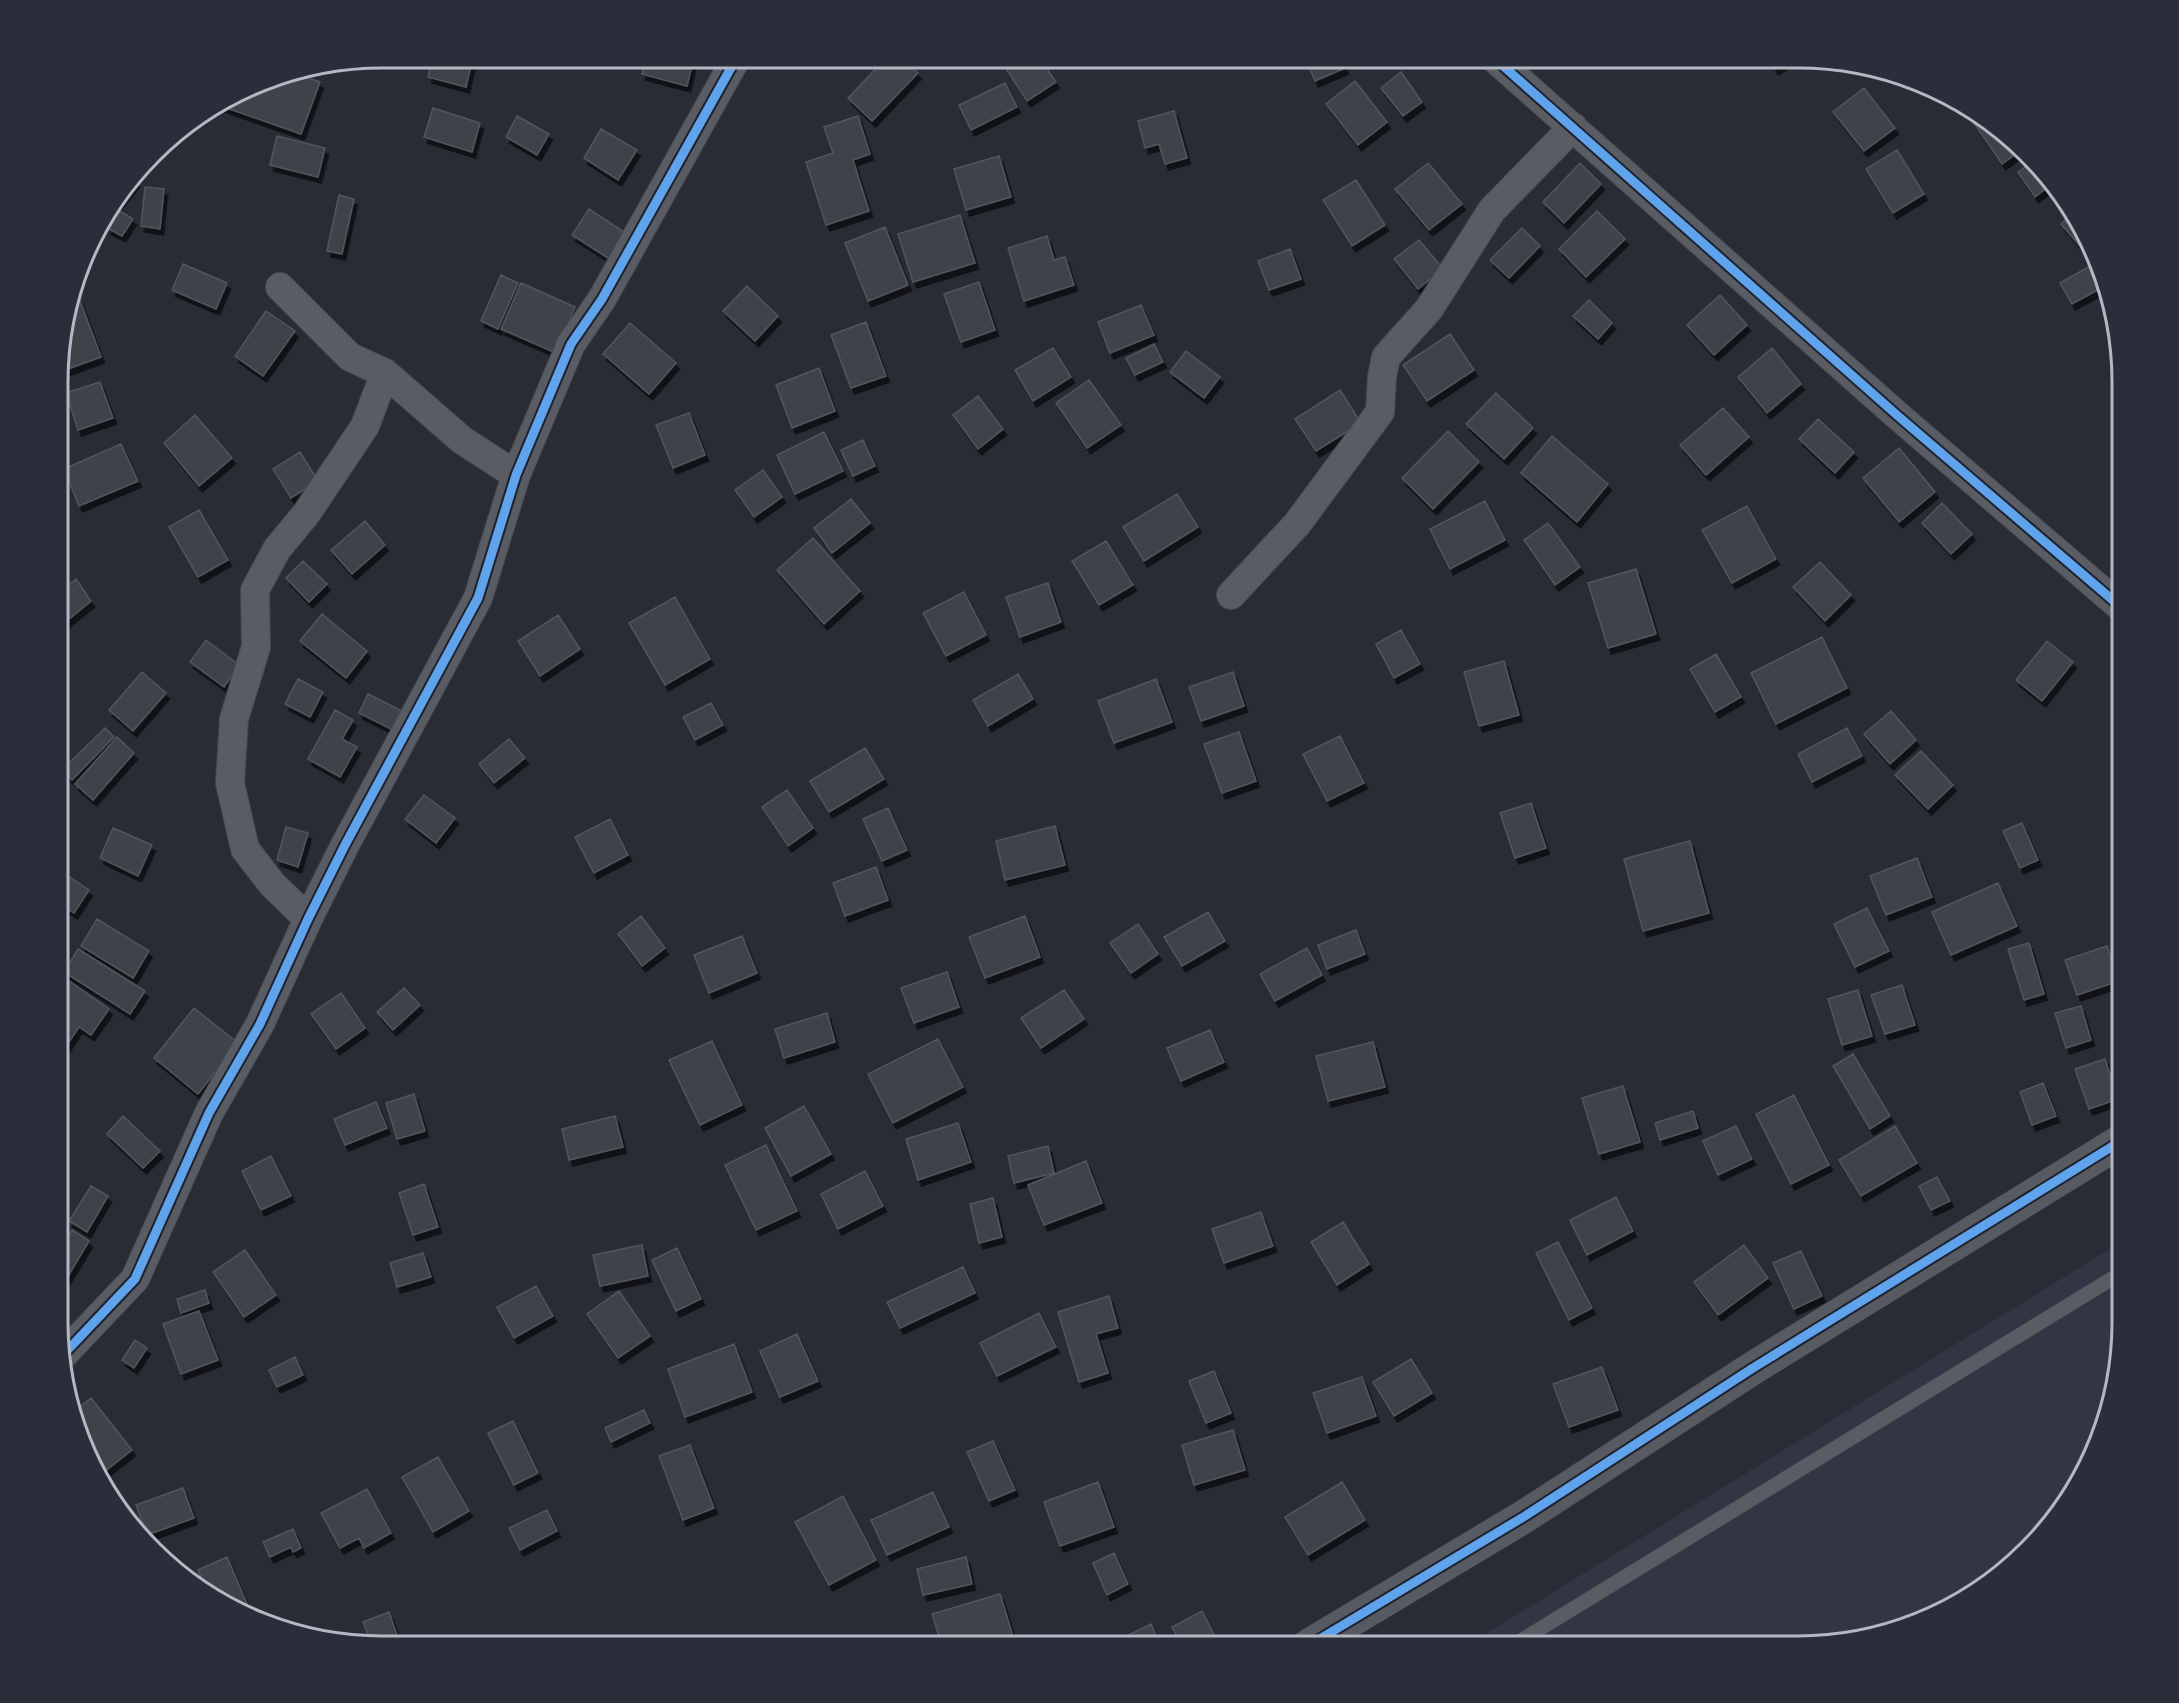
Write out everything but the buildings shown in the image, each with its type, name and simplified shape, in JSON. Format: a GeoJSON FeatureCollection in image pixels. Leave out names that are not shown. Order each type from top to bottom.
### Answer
{"type":"FeatureCollection","features":[{"type":"Feature","properties":{"kind":"street"},"geometry":{"type":"LineString","coordinates":[[69,1350],[135,1279],[209,1113],[260,1024],[308,919],[478,598],[516,475],[571,344],[602,299],[730,68]]}},
{"type":"Feature","properties":{"kind":"street"},"geometry":{"type":"LineString","coordinates":[[1506,68],[1898,416],[2112,599]]}},
{"type":"Feature","properties":{"kind":"street"},"geometry":{"type":"LineString","coordinates":[[1231,596],[1297,524],[1380,412],[1382,376],[1386,357],[1429,309],[1492,210],[1573,127]]}},
{"type":"Feature","properties":{"kind":"street"},"geometry":{"type":"LineString","coordinates":[[280,287],[350,357],[385,373],[462,440],[516,475]]}},
{"type":"Feature","properties":{"kind":"street"},"geometry":{"type":"LineString","coordinates":[[308,919],[272,884],[245,849],[230,783],[234,719],[256,647],[255,590],[277,549],[306,514],[365,426],[385,373]]}},
{"type":"Feature","properties":{"kind":"street"},"geometry":{"type":"LineString","coordinates":[[1325,1636],[1525,1516],[1753,1368],[2112,1147]]}},
{"type":"Feature","properties":{"kind":"lane"},"geometry":{"type":"LineString","coordinates":[[1528,1636],[2112,1279]]}},
{"type":"Feature","properties":{"kind":"shaded area"},"geometry":{"type":"Polygon","coordinates":[[[2112,1248],[2112,1322],[2109,1363],[2101,1403],[2088,1442],[2059,1496],[2034,1529],[2005,1558],[1972,1583],[1918,1612],[1879,1625],[1839,1633],[1798,1636],[1482,1636],[2112,1248]]]}},
{"type":"Feature","properties":{"kind":"cycle path"},"geometry":{"type":"LineString","coordinates":[[69,1349],[135,1279],[209,1113],[260,1024],[345,845],[478,598],[516,475],[571,344],[602,299],[731,68]]}},
{"type":"Feature","properties":{"kind":"cycle path"},"geometry":{"type":"LineString","coordinates":[[1505,68],[1898,416],[2112,599]]}},
{"type":"Feature","properties":{"kind":"cycle path"},"geometry":{"type":"LineString","coordinates":[[1325,1636],[1525,1516],[1753,1368],[2112,1147]]}}]}
